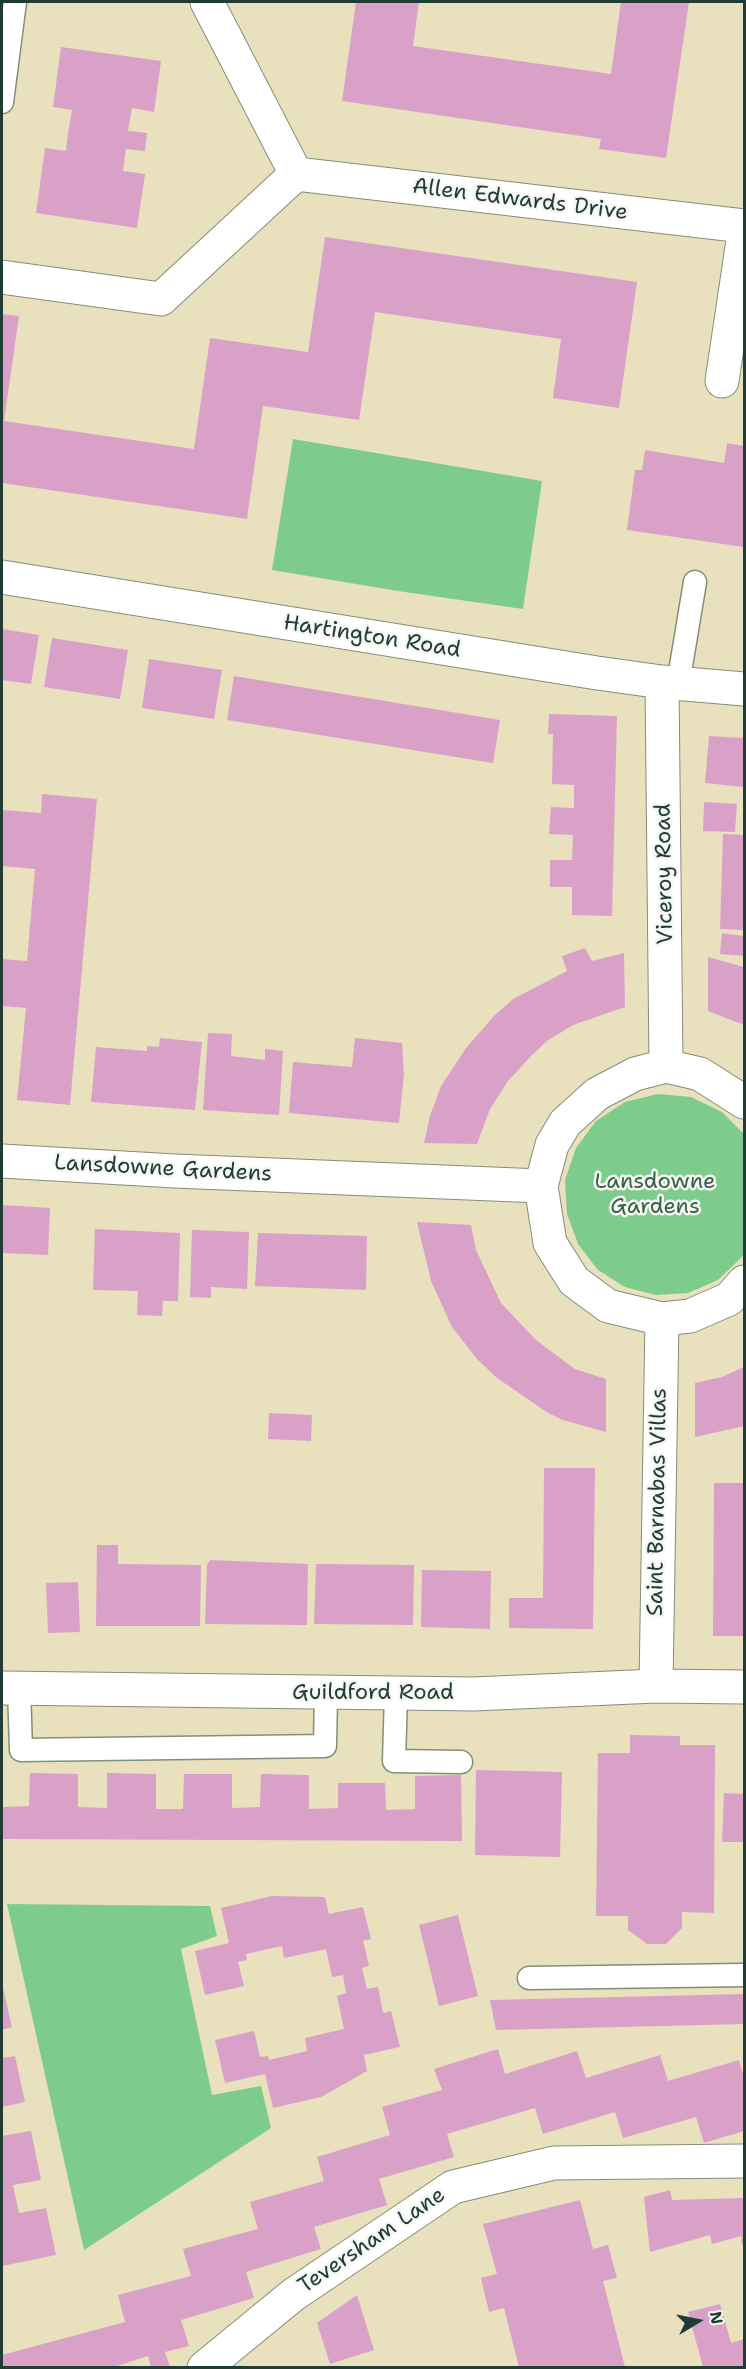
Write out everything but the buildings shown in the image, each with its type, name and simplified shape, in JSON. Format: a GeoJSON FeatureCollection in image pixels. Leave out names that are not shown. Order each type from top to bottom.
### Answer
{"type":"FeatureCollection","features":[{"type":"Feature","properties":{"kind":"street"},"geometry":{"type":"LineString","coordinates":[[2,277],[162,300],[296,174],[207,2]]}},
{"type":"Feature","properties":{"kind":"street","name":"Allen Edwards Drive"},"geometry":{"type":"LineString","coordinates":[[296,174],[744,226]]}},
{"type":"Feature","properties":{"kind":"street"},"geometry":{"type":"LineString","coordinates":[[722,381],[744,234]]}},
{"type":"Feature","properties":{"kind":"street","name":"Hartington Road"},"geometry":{"type":"LineString","coordinates":[[2,577],[670,683],[744,689]]}},
{"type":"Feature","properties":{"kind":"street","name":"Viceroy Road"},"geometry":{"type":"LineString","coordinates":[[666,1066],[670,683]]}},
{"type":"Feature","properties":{"kind":"street"},"geometry":{"type":"LineString","coordinates":[[744,1102],[700,1074],[666,1066],[635,1074],[597,1094],[566,1123],[552,1145],[541,1186],[550,1243],[574,1281],[608,1306],[662,1319],[690,1316],[729,1299],[744,1282]]}},
{"type":"Feature","properties":{"kind":"street","name":"Lansdowne Gardens"},"geometry":{"type":"LineString","coordinates":[[2,1161],[175,1171],[541,1186]]}},
{"type":"Feature","properties":{"kind":"street","name":"Saint Barnabas Villas"},"geometry":{"type":"LineString","coordinates":[[656,1686],[662,1319]]}},
{"type":"Feature","properties":{"kind":"street","name":"Guildford Road"},"geometry":{"type":"LineString","coordinates":[[10,1688],[327,1694],[474,1694],[656,1686],[744,1687]]}},
{"type":"Feature","properties":{"kind":"street","name":"Teversham Lane"},"geometry":{"type":"LineString","coordinates":[[204,2367],[292,2295],[453,2187],[554,2163],[744,2161]]}},
{"type":"Feature","properties":{"kind":"lane"},"geometry":{"type":"LineString","coordinates":[[2,102],[15,2]]}},
{"type":"Feature","properties":{"kind":"lane"},"geometry":{"type":"LineString","coordinates":[[670,683],[695,582]]}},
{"type":"Feature","properties":{"kind":"lane"},"geometry":{"type":"LineString","coordinates":[[10,1688],[21,1750],[325,1746],[327,1694]]}},
{"type":"Feature","properties":{"kind":"lane"},"geometry":{"type":"LineString","coordinates":[[396,1694],[394,1761],[461,1762]]}},
{"type":"Feature","properties":{"kind":"lane"},"geometry":{"type":"LineString","coordinates":[[529,1978],[744,1975]]}},
{"type":"Feature","properties":{"kind":"green space"},"geometry":{"type":"Polygon","coordinates":[[[293,439],[542,481],[523,609],[272,570],[293,439]]]}},
{"type":"Feature","properties":{"kind":"green space","name":"Lansdowne Gardens"},"geometry":{"type":"Polygon","coordinates":[[[658,1094],[691,1097],[722,1112],[744,1134],[744,1255],[718,1280],[688,1293],[656,1295],[625,1287],[598,1270],[578,1244],[567,1214],[565,1180],[576,1148],[596,1121],[625,1102],[658,1094]]]}},
{"type":"Feature","properties":{"kind":"green space"},"geometry":{"type":"Polygon","coordinates":[[[7,1904],[210,1906],[217,1936],[181,1949],[212,2095],[261,2086],[271,2128],[84,2250],[7,1904]]]}}]}
